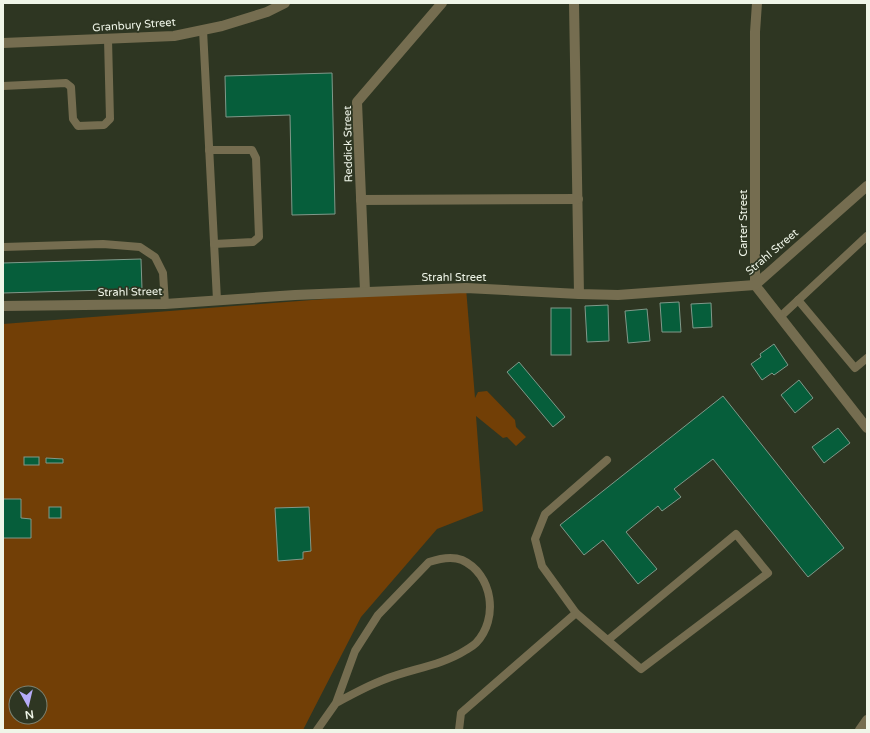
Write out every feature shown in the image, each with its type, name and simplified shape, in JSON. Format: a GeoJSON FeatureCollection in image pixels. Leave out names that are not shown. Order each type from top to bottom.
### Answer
{"type":"FeatureCollection","features":[{"type":"Feature","properties":{"kind":"street","name":"Granbury Street"},"geometry":{"type":"LineString","coordinates":[[3,43],[174,36],[222,26],[267,12],[285,3]]}},
{"type":"Feature","properties":{"kind":"street","name":"Reddick Street"},"geometry":{"type":"LineString","coordinates":[[365,291],[357,102],[442,3]]}},
{"type":"Feature","properties":{"kind":"street"},"geometry":{"type":"LineString","coordinates":[[574,3],[579,294]]}},
{"type":"Feature","properties":{"kind":"street","name":"Carter Street"},"geometry":{"type":"LineString","coordinates":[[755,285],[757,3]]}},
{"type":"Feature","properties":{"kind":"street","name":"Strahl Street"},"geometry":{"type":"LineString","coordinates":[[3,306],[165,304],[365,291],[466,288],[618,295],[755,285],[867,186]]}},
{"type":"Feature","properties":{"kind":"street"},"geometry":{"type":"LineString","coordinates":[[361,200],[578,199]]}},
{"type":"Feature","properties":{"kind":"street"},"geometry":{"type":"LineString","coordinates":[[755,285],[867,428]]}},
{"type":"Feature","properties":{"kind":"street"},"geometry":{"type":"LineString","coordinates":[[860,730],[867,720]]}},
{"type":"Feature","properties":{"kind":"lane"},"geometry":{"type":"LineString","coordinates":[[203,30],[217,300]]}},
{"type":"Feature","properties":{"kind":"lane"},"geometry":{"type":"LineString","coordinates":[[3,86],[66,83],[71,87],[73,119],[78,126],[104,125],[110,120],[108,39]]}},
{"type":"Feature","properties":{"kind":"lane"},"geometry":{"type":"LineString","coordinates":[[209,150],[252,150],[256,158],[259,237],[253,242],[214,244]]}},
{"type":"Feature","properties":{"kind":"lane"},"geometry":{"type":"LineString","coordinates":[[780,317],[867,236]]}},
{"type":"Feature","properties":{"kind":"lane"},"geometry":{"type":"LineString","coordinates":[[3,247],[103,244],[140,247],[155,257],[162,273],[165,304]]}},
{"type":"Feature","properties":{"kind":"lane"},"geometry":{"type":"LineString","coordinates":[[798,300],[855,368],[867,358]]}},
{"type":"Feature","properties":{"kind":"lane"},"geometry":{"type":"LineString","coordinates":[[607,460],[545,514],[535,539],[542,566],[576,613],[641,669],[768,573],[736,534],[608,640]]}},
{"type":"Feature","properties":{"kind":"lane"},"geometry":{"type":"LineString","coordinates":[[317,730],[336,703],[354,651],[378,615],[429,562],[440,559],[461,560],[476,569],[485,582],[489,597],[489,614],[485,628],[476,644],[455,657],[382,680],[336,703]]}},
{"type":"Feature","properties":{"kind":"lane"},"geometry":{"type":"LineString","coordinates":[[459,730],[461,714],[576,613]]}},
{"type":"Feature","properties":{"kind":"shaded area"},"geometry":{"type":"Polygon","coordinates":[[[466,288],[475,398],[478,392],[487,391],[515,420],[516,427],[526,437],[516,446],[507,437],[503,438],[476,416],[483,511],[437,529],[361,617],[303,730],[3,730],[3,324],[466,288]]]}},
{"type":"Feature","properties":{"kind":"building"},"geometry":{"type":"Polygon","coordinates":[[[332,73],[335,214],[292,215],[290,115],[226,117],[225,76],[332,73]]]}},
{"type":"Feature","properties":{"kind":"building"},"geometry":{"type":"Polygon","coordinates":[[[141,259],[142,289],[3,293],[3,263],[141,259]]]}},
{"type":"Feature","properties":{"kind":"building"},"geometry":{"type":"Polygon","coordinates":[[[679,302],[681,332],[662,332],[660,303],[679,302]]]}},
{"type":"Feature","properties":{"kind":"building"},"geometry":{"type":"Polygon","coordinates":[[[711,303],[712,327],[693,328],[691,304],[711,303]]]}},
{"type":"Feature","properties":{"kind":"building"},"geometry":{"type":"Polygon","coordinates":[[[608,305],[609,341],[587,342],[585,306],[608,305]]]}},
{"type":"Feature","properties":{"kind":"building"},"geometry":{"type":"Polygon","coordinates":[[[551,308],[571,308],[571,355],[551,355],[551,308]]]}},
{"type":"Feature","properties":{"kind":"building"},"geometry":{"type":"Polygon","coordinates":[[[647,309],[650,341],[628,343],[625,311],[647,309]]]}},
{"type":"Feature","properties":{"kind":"building"},"geometry":{"type":"Polygon","coordinates":[[[774,344],[788,365],[774,375],[772,373],[762,380],[751,364],[761,357],[760,354],[774,344]]]}},
{"type":"Feature","properties":{"kind":"building"},"geometry":{"type":"Polygon","coordinates":[[[519,362],[565,417],[553,427],[507,372],[519,362]]]}},
{"type":"Feature","properties":{"kind":"building"},"geometry":{"type":"Polygon","coordinates":[[[799,380],[813,398],[795,413],[781,395],[799,380]]]}},
{"type":"Feature","properties":{"kind":"building"},"geometry":{"type":"Polygon","coordinates":[[[723,396],[844,548],[808,577],[713,459],[674,489],[681,497],[662,511],[658,506],[626,532],[657,569],[638,584],[603,540],[584,555],[560,525],[723,396]]]}},
{"type":"Feature","properties":{"kind":"building"},"geometry":{"type":"Polygon","coordinates":[[[838,428],[850,443],[824,463],[812,447],[838,428]]]}},
{"type":"Feature","properties":{"kind":"building"},"geometry":{"type":"Polygon","coordinates":[[[24,457],[39,457],[39,465],[24,465],[24,457]]]}},
{"type":"Feature","properties":{"kind":"building"},"geometry":{"type":"Polygon","coordinates":[[[46,458],[63,459],[63,463],[46,463],[46,458]]]}},
{"type":"Feature","properties":{"kind":"building"},"geometry":{"type":"Polygon","coordinates":[[[3,499],[21,499],[21,518],[31,519],[31,538],[3,538],[3,499]]]}},
{"type":"Feature","properties":{"kind":"building"},"geometry":{"type":"Polygon","coordinates":[[[49,507],[61,507],[61,518],[49,518],[49,507]]]}},
{"type":"Feature","properties":{"kind":"building"},"geometry":{"type":"Polygon","coordinates":[[[309,507],[311,551],[303,552],[303,559],[278,561],[275,508],[309,507]]]}}]}
